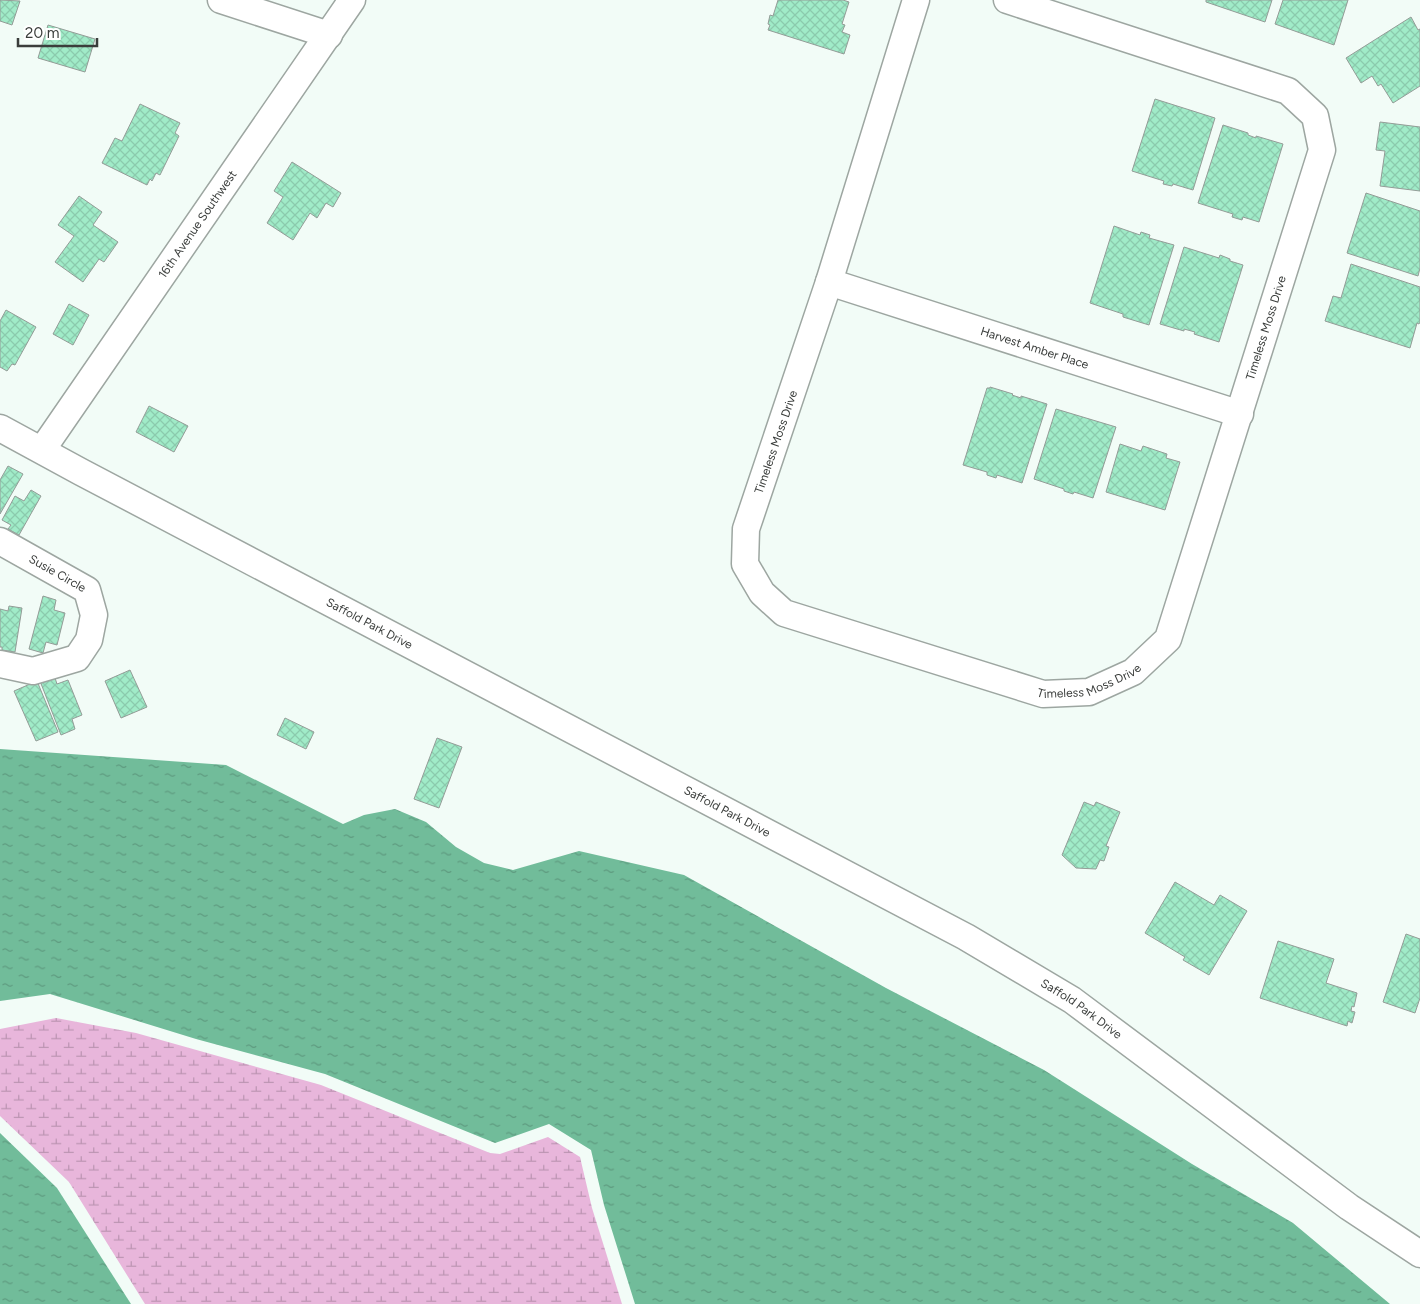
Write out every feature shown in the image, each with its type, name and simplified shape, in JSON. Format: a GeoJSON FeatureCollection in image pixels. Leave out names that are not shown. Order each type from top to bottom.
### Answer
{"type":"FeatureCollection","features":[{"type":"Feature","properties":{"kind":"street"},"geometry":{"type":"LineString","coordinates":[[221,0],[329,35]]}},
{"type":"Feature","properties":{"kind":"street","name":"16th Avenue Southwest"},"geometry":{"type":"LineString","coordinates":[[42,450],[352,0]]}},
{"type":"Feature","properties":{"kind":"street","name":"Timeless Moss Drive"},"geometry":{"type":"LineString","coordinates":[[916,0],[829,282],[746,529],[746,564],[762,593],[784,613],[1043,694],[1088,692],[1133,672],[1168,639],[1322,150],[1315,116],[1288,91],[1007,0]]}},
{"type":"Feature","properties":{"kind":"street","name":"Harvest Amber Place"},"geometry":{"type":"LineString","coordinates":[[829,282],[1240,414]]}},
{"type":"Feature","properties":{"kind":"street","name":"Saffold Park Drive"},"geometry":{"type":"LineString","coordinates":[[0,428],[974,941],[1072,1000],[1350,1207],[1420,1254]]}},
{"type":"Feature","properties":{"kind":"street","name":"Susie Circle"},"geometry":{"type":"LineString","coordinates":[[0,540],[88,590],[94,615],[90,640],[77,658],[34,671],[0,664]]}},
{"type":"Feature","properties":{"kind":"green space"},"geometry":{"type":"Polygon","coordinates":[[[56,1018],[136,1033],[321,1085],[490,1153],[500,1154],[548,1137],[580,1157],[592,1208],[622,1304],[145,1304],[69,1182],[0,1116],[0,1029],[56,1018]]]}},
{"type":"Feature","properties":{"kind":"water"},"geometry":{"type":"Polygon","coordinates":[[[0,749],[226,765],[343,824],[364,815],[395,809],[426,822],[456,847],[484,863],[513,870],[579,851],[684,875],[886,988],[1044,1070],[1192,1164],[1293,1223],[1390,1304],[635,1304],[604,1205],[591,1150],[549,1124],[495,1143],[325,1074],[196,1039],[50,994],[0,1001],[0,749]]]}},
{"type":"Feature","properties":{"kind":"water"},"geometry":{"type":"Polygon","coordinates":[[[0,1133],[57,1188],[131,1304],[0,1304],[0,1133]]]}},
{"type":"Feature","properties":{"kind":"building"},"geometry":{"type":"Polygon","coordinates":[[[0,0],[20,1],[12,25],[0,21],[0,0]]]}},
{"type":"Feature","properties":{"kind":"building"},"geometry":{"type":"Polygon","coordinates":[[[778,0],[843,0],[849,2],[842,24],[845,25],[842,32],[850,35],[844,54],[768,30],[770,15],[773,16],[778,0]]]}},
{"type":"Feature","properties":{"kind":"building"},"geometry":{"type":"Polygon","coordinates":[[[1206,0],[1272,0],[1265,22],[1206,2],[1206,0]]]}},
{"type":"Feature","properties":{"kind":"building"},"geometry":{"type":"Polygon","coordinates":[[[1283,0],[1348,0],[1334,45],[1275,24],[1283,0]]]}},
{"type":"Feature","properties":{"kind":"building"},"geometry":{"type":"Polygon","coordinates":[[[1411,17],[1418,30],[1420,29],[1420,86],[1393,103],[1381,84],[1378,86],[1372,76],[1361,83],[1346,58],[1411,17]]]}},
{"type":"Feature","properties":{"kind":"building"},"geometry":{"type":"Polygon","coordinates":[[[48,25],[95,39],[85,72],[38,58],[48,25]]]}},
{"type":"Feature","properties":{"kind":"building"},"geometry":{"type":"Polygon","coordinates":[[[1155,99],[1215,118],[1193,190],[1173,184],[1172,186],[1163,184],[1164,181],[1132,171],[1155,99]]]}},
{"type":"Feature","properties":{"kind":"building"},"geometry":{"type":"Polygon","coordinates":[[[140,104],[180,123],[175,133],[179,136],[160,175],[156,173],[152,181],[150,179],[147,185],[102,163],[115,138],[122,141],[140,104]]]}},
{"type":"Feature","properties":{"kind":"building"},"geometry":{"type":"Polygon","coordinates":[[[1380,122],[1420,127],[1420,191],[1380,186],[1385,151],[1376,150],[1380,122]]]}},
{"type":"Feature","properties":{"kind":"building"},"geometry":{"type":"Polygon","coordinates":[[[1223,125],[1248,133],[1248,135],[1256,138],[1256,136],[1283,144],[1259,222],[1243,217],[1242,220],[1232,217],[1233,214],[1198,203],[1223,125]]]}},
{"type":"Feature","properties":{"kind":"building"},"geometry":{"type":"Polygon","coordinates":[[[292,162],[341,193],[333,207],[326,203],[317,218],[310,213],[293,240],[267,223],[283,197],[274,191],[292,162]]]}},
{"type":"Feature","properties":{"kind":"building"},"geometry":{"type":"Polygon","coordinates":[[[1366,193],[1420,211],[1420,268],[1418,276],[1347,253],[1366,193]]]}},
{"type":"Feature","properties":{"kind":"building"},"geometry":{"type":"Polygon","coordinates":[[[79,196],[102,212],[93,225],[118,242],[104,262],[99,259],[83,282],[55,262],[74,236],[58,225],[79,196]]]}},
{"type":"Feature","properties":{"kind":"building"},"geometry":{"type":"Polygon","coordinates":[[[1114,226],[1140,235],[1141,232],[1150,235],[1149,238],[1174,245],[1149,325],[1123,317],[1123,314],[1090,303],[1114,226]]]}},
{"type":"Feature","properties":{"kind":"building"},"geometry":{"type":"Polygon","coordinates":[[[1184,247],[1219,258],[1220,255],[1230,259],[1230,261],[1243,265],[1219,342],[1194,334],[1195,332],[1160,324],[1184,247]]]}},
{"type":"Feature","properties":{"kind":"building"},"geometry":{"type":"Polygon","coordinates":[[[1351,264],[1420,287],[1420,322],[1419,324],[1417,323],[1410,348],[1325,321],[1333,296],[1341,298],[1351,264]]]}},
{"type":"Feature","properties":{"kind":"building"},"geometry":{"type":"Polygon","coordinates":[[[69,304],[89,315],[73,345],[53,334],[69,304]]]}},
{"type":"Feature","properties":{"kind":"building"},"geometry":{"type":"Polygon","coordinates":[[[6,310],[36,327],[15,365],[12,364],[7,371],[0,367],[0,321],[6,310]]]}},
{"type":"Feature","properties":{"kind":"building"},"geometry":{"type":"Polygon","coordinates":[[[990,387],[1021,398],[1021,396],[1047,404],[1022,483],[997,475],[996,478],[987,475],[987,472],[963,465],[987,388],[990,387]]]}},
{"type":"Feature","properties":{"kind":"building"},"geometry":{"type":"Polygon","coordinates":[[[149,406],[188,426],[174,452],[136,432],[149,406]]]}},
{"type":"Feature","properties":{"kind":"building"},"geometry":{"type":"Polygon","coordinates":[[[1056,409],[1116,427],[1093,498],[1074,492],[1073,494],[1034,479],[1056,409]]]}},
{"type":"Feature","properties":{"kind":"building"},"geometry":{"type":"Polygon","coordinates":[[[1120,444],[1141,451],[1143,446],[1167,454],[1166,458],[1180,462],[1165,510],[1106,492],[1120,444]]]}},
{"type":"Feature","properties":{"kind":"building"},"geometry":{"type":"Polygon","coordinates":[[[8,466],[23,474],[0,514],[0,480],[8,466]]]}},
{"type":"Feature","properties":{"kind":"building"},"geometry":{"type":"Polygon","coordinates":[[[31,490],[41,496],[19,535],[8,529],[11,525],[2,520],[15,496],[24,501],[31,490]]]}},
{"type":"Feature","properties":{"kind":"building"},"geometry":{"type":"Polygon","coordinates":[[[43,596],[56,600],[54,610],[65,613],[57,645],[46,642],[43,653],[29,649],[43,596]]]}},
{"type":"Feature","properties":{"kind":"building"},"geometry":{"type":"Polygon","coordinates":[[[9,606],[22,608],[15,652],[2,650],[2,647],[0,647],[0,609],[8,611],[9,606]]]}},
{"type":"Feature","properties":{"kind":"building"},"geometry":{"type":"Polygon","coordinates":[[[130,670],[147,707],[121,718],[105,681],[130,670]]]}},
{"type":"Feature","properties":{"kind":"building"},"geometry":{"type":"Polygon","coordinates":[[[54,675],[57,684],[68,680],[82,715],[72,719],[75,729],[61,735],[40,681],[54,675]]]}},
{"type":"Feature","properties":{"kind":"building"},"geometry":{"type":"Polygon","coordinates":[[[37,681],[58,732],[36,741],[14,691],[37,681]]]}},
{"type":"Feature","properties":{"kind":"building"},"geometry":{"type":"Polygon","coordinates":[[[285,718],[314,732],[306,749],[277,735],[285,718]]]}},
{"type":"Feature","properties":{"kind":"building"},"geometry":{"type":"Polygon","coordinates":[[[437,738],[462,747],[439,808],[414,799],[437,738]]]}},
{"type":"Feature","properties":{"kind":"building"},"geometry":{"type":"Polygon","coordinates":[[[1084,802],[1094,806],[1096,802],[1120,812],[1106,846],[1109,847],[1104,861],[1100,860],[1096,869],[1076,868],[1062,855],[1084,802]]]}},
{"type":"Feature","properties":{"kind":"building"},"geometry":{"type":"Polygon","coordinates":[[[1175,882],[1214,905],[1220,895],[1247,911],[1209,975],[1183,960],[1185,957],[1145,933],[1175,882]]]}},
{"type":"Feature","properties":{"kind":"building"},"geometry":{"type":"Polygon","coordinates":[[[1406,934],[1420,939],[1420,998],[1415,1013],[1383,1002],[1406,934]]]}},
{"type":"Feature","properties":{"kind":"building"},"geometry":{"type":"Polygon","coordinates":[[[1278,941],[1334,959],[1326,983],[1357,993],[1354,1007],[1352,1006],[1351,1011],[1355,1012],[1352,1023],[1348,1021],[1347,1026],[1260,998],[1278,941]]]}}]}
